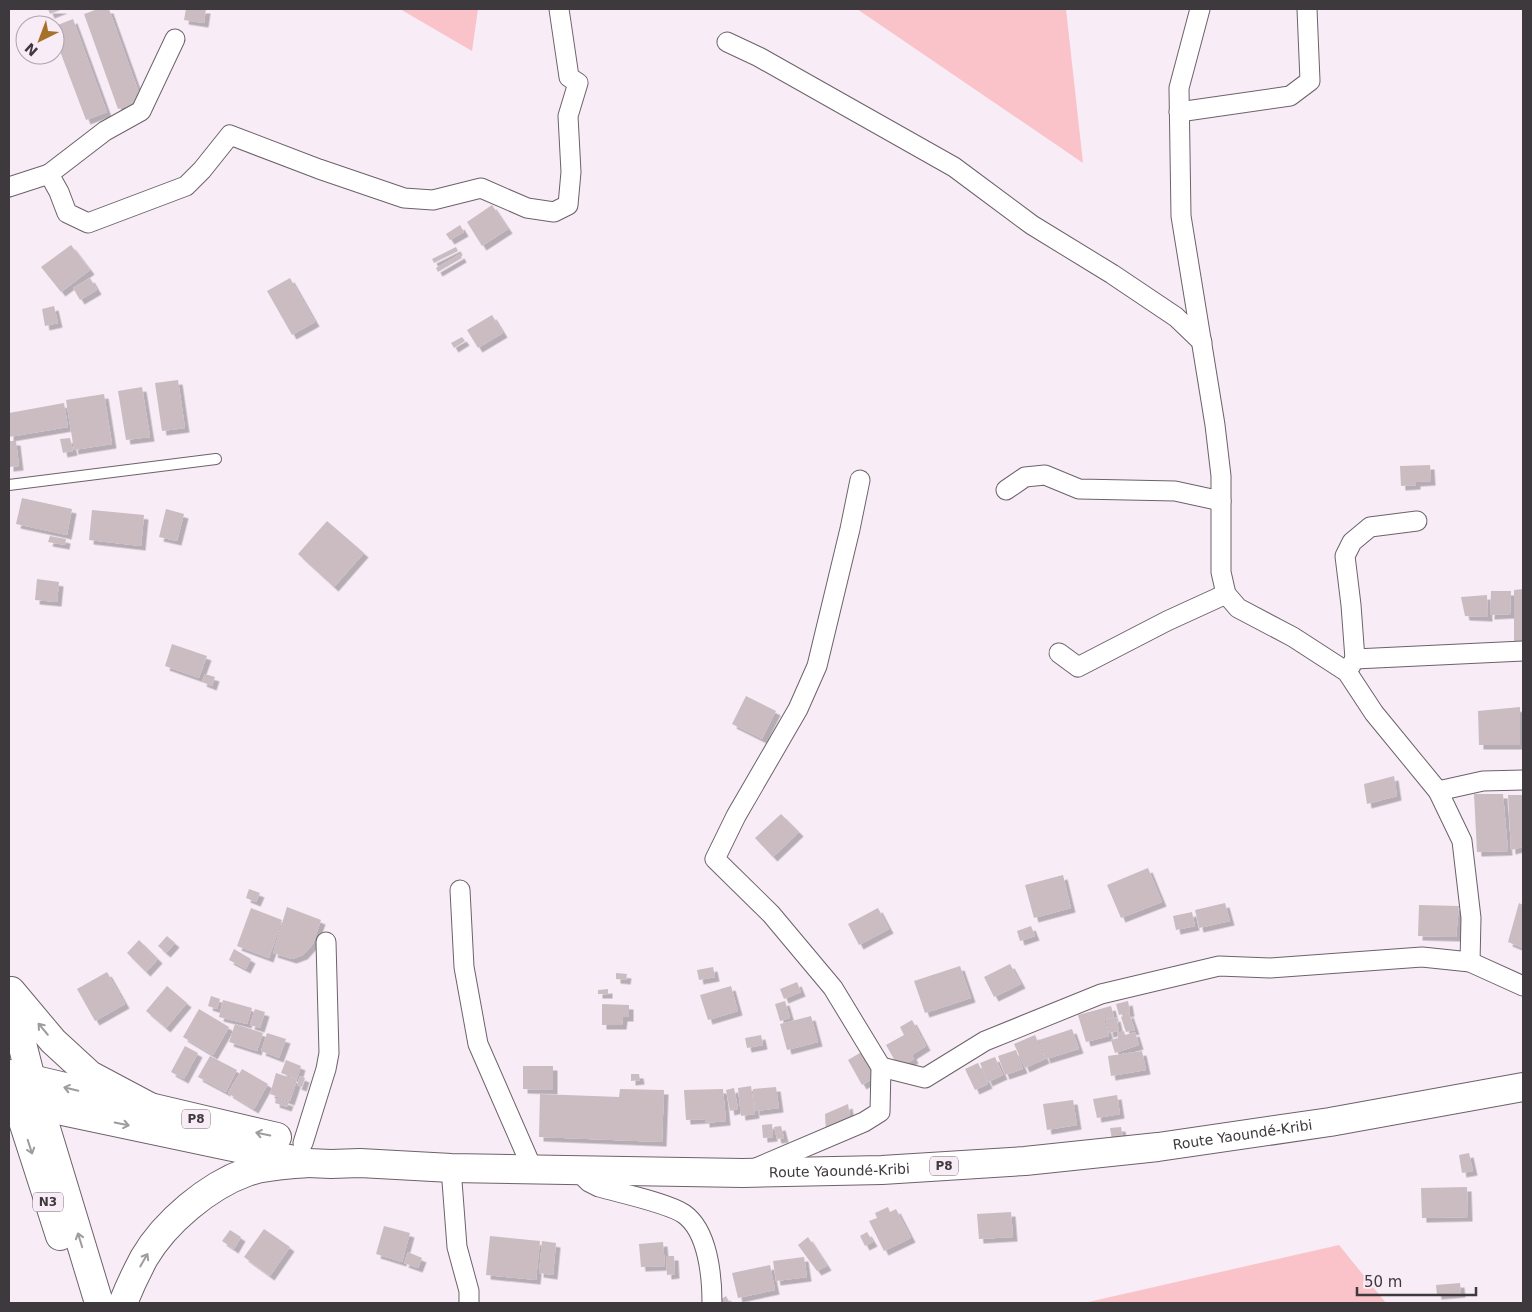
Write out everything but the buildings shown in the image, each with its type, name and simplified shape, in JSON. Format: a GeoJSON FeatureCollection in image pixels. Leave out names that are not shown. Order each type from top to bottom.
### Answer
{"type":"FeatureCollection","features":[{"type":"Feature","properties":{"kind":"main road"},"geometry":{"type":"LineString","coordinates":[[9,988],[53,1040],[90,1075],[152,1108]]}},
{"type":"Feature","properties":{"kind":"main road","name":"N3"},"geometry":{"type":"LineString","coordinates":[[9,992],[21,1088],[82,1303]]}},
{"type":"Feature","properties":{"kind":"main road","name":"Route Yaoundé-Kribi"},"geometry":{"type":"LineString","coordinates":[[306,1153],[331,1164],[360,1162],[451,1168],[533,1170],[743,1173],[836,1172],[996,1162],[1158,1147],[1330,1122],[1523,1087]]}},
{"type":"Feature","properties":{"kind":"main road","name":"P8"},"geometry":{"type":"LineString","coordinates":[[21,1088],[306,1153]]}},
{"type":"Feature","properties":{"kind":"main road","name":"P8"},"geometry":{"type":"LineString","coordinates":[[21,1088],[152,1108],[306,1153]]}},
{"type":"Feature","properties":{"kind":"main road","name":"N3"},"geometry":{"type":"LineString","coordinates":[[21,1088],[99,1303]]}},
{"type":"Feature","properties":{"kind":"main road"},"geometry":{"type":"LineString","coordinates":[[123,1303],[145,1257],[177,1216],[217,1186],[248,1172],[274,1166],[306,1153]]}},
{"type":"Feature","properties":{"kind":"street"},"geometry":{"type":"LineString","coordinates":[[49,174],[59,192],[67,213],[88,223],[186,186],[202,170],[230,135],[319,169],[404,198],[433,200],[481,188],[527,208],[554,212],[568,205],[571,172],[568,116],[578,83],[569,77],[559,9]]}},
{"type":"Feature","properties":{"kind":"street"},"geometry":{"type":"LineString","coordinates":[[1200,9],[1179,88],[1181,216],[1216,434],[1221,476],[1221,572],[1226,594],[1238,608],[1351,666],[1523,651]]}},
{"type":"Feature","properties":{"kind":"street"},"geometry":{"type":"LineString","coordinates":[[1179,112],[1290,96],[1310,81],[1307,9]]}},
{"type":"Feature","properties":{"kind":"street"},"geometry":{"type":"LineString","coordinates":[[9,187],[49,174],[105,131],[142,111],[175,39]]}},
{"type":"Feature","properties":{"kind":"street"},"geometry":{"type":"LineString","coordinates":[[727,42],[759,57],[954,167],[1032,224],[1176,317],[1202,342]]}},
{"type":"Feature","properties":{"kind":"street"},"geometry":{"type":"LineString","coordinates":[[1006,490],[1025,477],[1046,475],[1079,489],[1175,491],[1221,501]]}},
{"type":"Feature","properties":{"kind":"street"},"geometry":{"type":"LineString","coordinates":[[743,1173],[864,1122],[880,1112],[881,1067],[833,988],[771,914],[715,859],[727,832],[798,708],[817,666],[860,480]]}},
{"type":"Feature","properties":{"kind":"street"},"geometry":{"type":"LineString","coordinates":[[1416,521],[1370,527],[1352,542],[1345,556],[1351,605],[1351,666],[1374,713],[1438,791],[1462,841],[1471,918],[1470,962]]}},
{"type":"Feature","properties":{"kind":"street"},"geometry":{"type":"LineString","coordinates":[[1059,653],[1078,668],[1167,621],[1226,594]]}},
{"type":"Feature","properties":{"kind":"street"},"geometry":{"type":"LineString","coordinates":[[1438,791],[1483,781],[1523,780]]}},
{"type":"Feature","properties":{"kind":"street"},"geometry":{"type":"LineString","coordinates":[[460,890],[464,967],[478,1044],[533,1170]]}},
{"type":"Feature","properties":{"kind":"street"},"geometry":{"type":"LineString","coordinates":[[306,1153],[329,1053],[326,942]]}},
{"type":"Feature","properties":{"kind":"street"},"geometry":{"type":"LineString","coordinates":[[881,1067],[925,1078],[985,1041],[1101,994],[1219,966],[1270,968],[1422,957],[1470,962],[1523,986]]}},
{"type":"Feature","properties":{"kind":"street"},"geometry":{"type":"LineString","coordinates":[[451,1168],[457,1247],[469,1290],[469,1303]]}},
{"type":"Feature","properties":{"kind":"street"},"geometry":{"type":"LineString","coordinates":[[577,1170],[589,1182],[599,1188],[668,1207],[682,1213],[693,1222],[708,1257],[712,1285],[712,1303]]}},
{"type":"Feature","properties":{"kind":"lane"},"geometry":{"type":"LineString","coordinates":[[9,485],[216,459]]}},
{"type":"Feature","properties":{"kind":"shaded area"},"geometry":{"type":"Polygon","coordinates":[[[400,9],[478,9],[472,51],[400,9]]]}},
{"type":"Feature","properties":{"kind":"shaded area"},"geometry":{"type":"Polygon","coordinates":[[[857,9],[1066,9],[1083,163],[857,9]]]}},
{"type":"Feature","properties":{"kind":"shaded area"},"geometry":{"type":"Polygon","coordinates":[[[1339,1245],[1386,1303],[1084,1303],[1339,1245]]]}}]}
